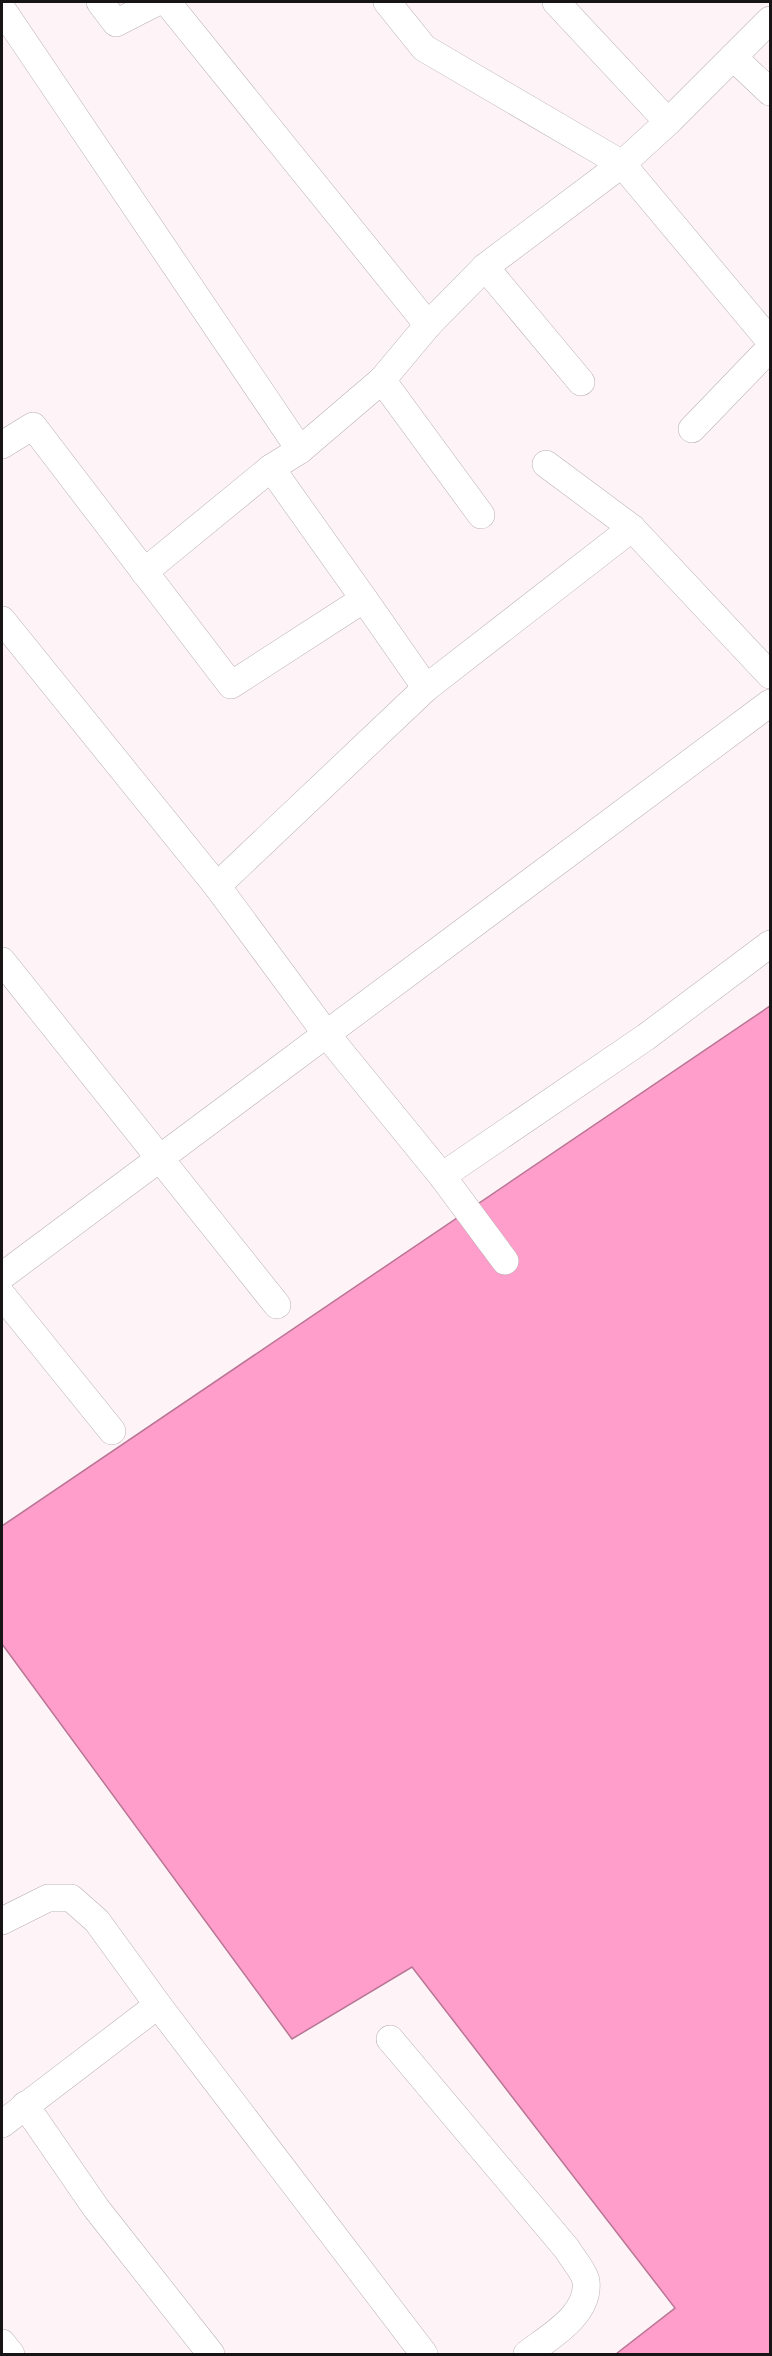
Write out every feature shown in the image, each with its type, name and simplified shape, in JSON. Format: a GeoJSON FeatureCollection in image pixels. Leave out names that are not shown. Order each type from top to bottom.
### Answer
{"type":"FeatureCollection","features":[{"type":"Feature","properties":{"kind":"street"},"geometry":{"type":"LineString","coordinates":[[100,2],[116,23],[157,2]]}},
{"type":"Feature","properties":{"kind":"street"},"geometry":{"type":"LineString","coordinates":[[167,2],[428,325]]}},
{"type":"Feature","properties":{"kind":"street"},"geometry":{"type":"LineString","coordinates":[[387,2],[424,48],[622,164],[771,341]]}},
{"type":"Feature","properties":{"kind":"street"},"geometry":{"type":"LineString","coordinates":[[556,2],[668,122]]}},
{"type":"Feature","properties":{"kind":"street"},"geometry":{"type":"LineString","coordinates":[[2,9],[300,450]]}},
{"type":"Feature","properties":{"kind":"street"},"geometry":{"type":"LineString","coordinates":[[144,572],[271,468],[300,450],[382,380],[428,325],[485,267],[622,164],[771,20]]}},
{"type":"Feature","properties":{"kind":"street"},"geometry":{"type":"LineString","coordinates":[[733,57],[771,92]]}},
{"type":"Feature","properties":{"kind":"street"},"geometry":{"type":"LineString","coordinates":[[485,267],[581,382]]}},
{"type":"Feature","properties":{"kind":"street"},"geometry":{"type":"LineString","coordinates":[[692,429],[771,348]]}},
{"type":"Feature","properties":{"kind":"street"},"geometry":{"type":"LineString","coordinates":[[382,380],[481,516]]}},
{"type":"Feature","properties":{"kind":"street"},"geometry":{"type":"LineString","coordinates":[[2,445],[33,426],[231,685],[364,599]]}},
{"type":"Feature","properties":{"kind":"street"},"geometry":{"type":"LineString","coordinates":[[546,464],[632,528],[771,675]]}},
{"type":"Feature","properties":{"kind":"street"},"geometry":{"type":"LineString","coordinates":[[271,468],[426,688]]}},
{"type":"Feature","properties":{"kind":"street"},"geometry":{"type":"LineString","coordinates":[[217,886],[426,688],[632,528]]}},
{"type":"Feature","properties":{"kind":"street"},"geometry":{"type":"LineString","coordinates":[[2,620],[217,886],[327,1035],[442,1176],[505,1261]]}},
{"type":"Feature","properties":{"kind":"street"},"geometry":{"type":"LineString","coordinates":[[2,1276],[771,703]]}},
{"type":"Feature","properties":{"kind":"street"},"geometry":{"type":"LineString","coordinates":[[442,1176],[646,1037],[771,944]]}},
{"type":"Feature","properties":{"kind":"street"},"geometry":{"type":"LineString","coordinates":[[2,961],[277,1305]]}},
{"type":"Feature","properties":{"kind":"street"},"geometry":{"type":"LineString","coordinates":[[2,1295],[112,1431]]}},
{"type":"Feature","properties":{"kind":"street"},"geometry":{"type":"LineString","coordinates":[[2,1921],[48,1898],[71,1898],[97,1921],[158,2005],[424,2355]]}},
{"type":"Feature","properties":{"kind":"street"},"geometry":{"type":"LineString","coordinates":[[2,2124],[158,2005]]}},
{"type":"Feature","properties":{"kind":"street"},"geometry":{"type":"LineString","coordinates":[[390,2039],[567,2249],[586,2280],[584,2302],[565,2325],[527,2355]]}},
{"type":"Feature","properties":{"kind":"street"},"geometry":{"type":"LineString","coordinates":[[25,2105],[96,2208],[211,2355]]}},
{"type":"Feature","properties":{"kind":"street"},"geometry":{"type":"LineString","coordinates":[[2,2343],[11,2355]]}},
{"type":"Feature","properties":{"kind":"shaded area"},"geometry":{"type":"Polygon","coordinates":[[[770,1006],[770,2354],[616,2354],[675,2308],[412,1967],[292,2039],[2,1644],[2,1526],[770,1006]]]}}]}
